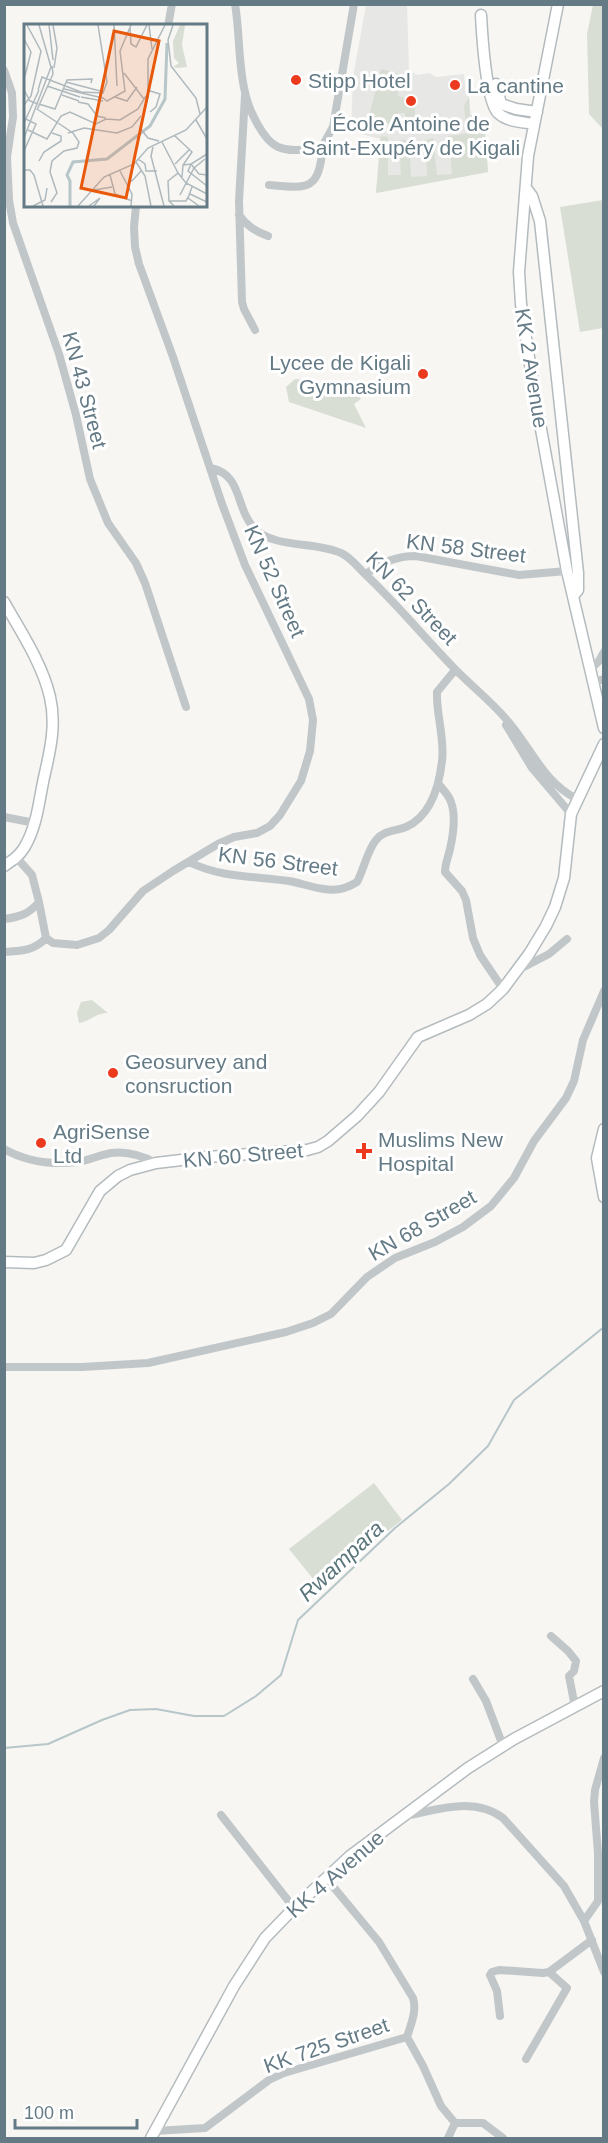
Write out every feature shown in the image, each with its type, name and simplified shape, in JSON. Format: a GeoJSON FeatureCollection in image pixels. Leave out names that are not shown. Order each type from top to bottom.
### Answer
{"type":"FeatureCollection","features":[{"type":"Feature","properties":{"kind":"main road","name":"KK 2 Avenue"},"geometry":{"type":"LineString","coordinates":[[558,4],[528,156],[519,272],[522,315],[567,571],[591,669],[599,680],[603,728]]}},
{"type":"Feature","properties":{"kind":"main road"},"geometry":{"type":"LineString","coordinates":[[480,10],[501,104],[516,110],[537,112]]}},
{"type":"Feature","properties":{"kind":"main road"},"geometry":{"type":"LineString","coordinates":[[480,10],[485,61],[494,108],[508,119],[534,124]]}},
{"type":"Feature","properties":{"kind":"main road"},"geometry":{"type":"LineString","coordinates":[[526,188],[536,203],[540,221],[578,573],[578,590],[573,596]]}},
{"type":"Feature","properties":{"kind":"main road"},"geometry":{"type":"LineString","coordinates":[[4,602],[38,663],[47,688],[51,707],[52,743],[35,823],[26,846],[17,858],[4,866]]}},
{"type":"Feature","properties":{"kind":"main road"},"geometry":{"type":"LineString","coordinates":[[600,762],[603,744]]}},
{"type":"Feature","properties":{"kind":"main road","name":"KN 60 Street"},"geometry":{"type":"LineString","coordinates":[[4,1262],[34,1263],[60,1254],[70,1245],[100,1191],[108,1183],[130,1170],[156,1163],[217,1156],[307,1150],[328,1141],[365,1108],[389,1079],[418,1037],[469,1016],[487,1004],[503,989],[517,970],[546,926],[555,907],[564,878],[571,814],[600,762]]}},
{"type":"Feature","properties":{"kind":"main road"},"geometry":{"type":"LineString","coordinates":[[603,1129],[597,1158],[603,1197]]}},
{"type":"Feature","properties":{"kind":"main road","name":"KK 4 Avenue"},"geometry":{"type":"LineString","coordinates":[[153,2135],[214,2020],[252,1956],[265,1938],[294,1908],[350,1856],[468,1768],[603,1691]]}},
{"type":"Feature","properties":{"kind":"street"},"geometry":{"type":"LineString","coordinates":[[168,24],[172,4]]}},
{"type":"Feature","properties":{"kind":"street"},"geometry":{"type":"LineString","coordinates":[[235,4],[245,93],[240,153],[239,215],[242,302],[255,330]]}},
{"type":"Feature","properties":{"kind":"street"},"geometry":{"type":"LineString","coordinates":[[269,185],[299,188],[309,186],[316,178],[321,165],[323,145],[333,127],[354,4]]}},
{"type":"Feature","properties":{"kind":"street","name":"KN 43 Street"},"geometry":{"type":"LineString","coordinates":[[4,70],[12,93],[13,117],[7,157],[9,200],[13,223],[59,354],[76,415],[90,479],[108,523],[136,563],[145,583],[186,707]]}},
{"type":"Feature","properties":{"kind":"street"},"geometry":{"type":"LineString","coordinates":[[245,93],[257,124],[276,146],[290,150],[304,150],[323,145]]}},
{"type":"Feature","properties":{"kind":"street","name":"KN 52 Street"},"geometry":{"type":"LineString","coordinates":[[46,938],[53,943],[77,945],[99,938],[110,930],[143,891],[234,837],[256,833],[270,826],[280,815],[301,781],[310,751],[312,727],[309,699],[245,565],[222,504],[139,264],[135,247],[136,207]]}},
{"type":"Feature","properties":{"kind":"street"},"geometry":{"type":"LineString","coordinates":[[239,215],[246,225],[268,236]]}},
{"type":"Feature","properties":{"kind":"street","name":"KN 62 Street"},"geometry":{"type":"LineString","coordinates":[[211,468],[221,470],[230,477],[254,527],[264,535],[343,554],[366,574],[455,670],[511,724],[556,787],[577,800]]}},
{"type":"Feature","properties":{"kind":"street","name":"KN 58 Street"},"geometry":{"type":"LineString","coordinates":[[366,574],[400,556],[416,556],[519,575],[567,571]]}},
{"type":"Feature","properties":{"kind":"street"},"geometry":{"type":"LineString","coordinates":[[591,669],[599,661],[603,652]]}},
{"type":"Feature","properties":{"kind":"street","name":"KN 56 Street"},"geometry":{"type":"LineString","coordinates":[[189,862],[223,874],[327,889],[339,889],[357,882],[376,840],[383,834],[404,828],[420,819],[430,808],[438,783],[442,759],[437,692],[455,670]]}},
{"type":"Feature","properties":{"kind":"street","name":"KN 62 Street"},"geometry":{"type":"LineString","coordinates":[[500,713],[532,768],[571,814]]}},
{"type":"Feature","properties":{"kind":"street"},"geometry":{"type":"LineString","coordinates":[[438,783],[451,801],[452,807],[450,850],[445,872],[462,891],[466,900],[473,938],[480,956],[503,989]]}},
{"type":"Feature","properties":{"kind":"street"},"geometry":{"type":"LineString","coordinates":[[4,817],[35,823]]}},
{"type":"Feature","properties":{"kind":"street"},"geometry":{"type":"LineString","coordinates":[[4,952],[28,950],[40,945],[46,938],[32,875],[17,858]]}},
{"type":"Feature","properties":{"kind":"street"},"geometry":{"type":"LineString","coordinates":[[4,919],[31,912],[39,902]]}},
{"type":"Feature","properties":{"kind":"street"},"geometry":{"type":"LineString","coordinates":[[517,970],[549,954],[567,939]]}},
{"type":"Feature","properties":{"kind":"street","name":"KN 68 Street"},"geometry":{"type":"LineString","coordinates":[[4,1367],[82,1367],[148,1363],[286,1332],[331,1314],[367,1277],[395,1258],[435,1242],[463,1227],[491,1206],[514,1178],[534,1141],[566,1098],[574,1081],[584,1040],[603,991]]}},
{"type":"Feature","properties":{"kind":"street"},"geometry":{"type":"LineString","coordinates":[[4,1149],[30,1159],[55,1163],[81,1161],[110,1153],[145,1157],[156,1163]]}},
{"type":"Feature","properties":{"kind":"street"},"geometry":{"type":"LineString","coordinates":[[551,1636],[576,1661],[574,1671],[569,1676],[575,1707]]}},
{"type":"Feature","properties":{"kind":"street"},"geometry":{"type":"LineString","coordinates":[[473,1679],[486,1701],[503,1746]]}},
{"type":"Feature","properties":{"kind":"street"},"geometry":{"type":"LineString","coordinates":[[584,1921],[601,1903],[594,1802],[603,1758]]}},
{"type":"Feature","properties":{"kind":"street"},"geometry":{"type":"LineString","coordinates":[[400,1817],[474,1805],[492,1810],[503,1818],[564,1886],[584,1921],[603,1971]]}},
{"type":"Feature","properties":{"kind":"street"},"geometry":{"type":"LineString","coordinates":[[221,1815],[294,1908]]}},
{"type":"Feature","properties":{"kind":"street"},"geometry":{"type":"LineString","coordinates":[[326,1878],[379,1942],[413,1998],[414,2015],[407,2037]]}},
{"type":"Feature","properties":{"kind":"street"},"geometry":{"type":"LineString","coordinates":[[500,2016],[497,1991],[490,1975],[492,1972],[513,1970],[549,1972],[591,1940]]}},
{"type":"Feature","properties":{"kind":"street"},"geometry":{"type":"LineString","coordinates":[[526,2059],[567,1989],[549,1972]]}},
{"type":"Feature","properties":{"kind":"street","name":"KK 725 Street"},"geometry":{"type":"LineString","coordinates":[[153,2135],[205,2128],[269,2080],[284,2073],[407,2037],[441,2106],[455,2123]]}},
{"type":"Feature","properties":{"kind":"street"},"geometry":{"type":"LineString","coordinates":[[448,2139],[455,2123],[483,2123],[502,2139]]}},
{"type":"Feature","properties":{"kind":"shaded area","name":"École Antoine de Saint-Exupéry de Kigali"},"geometry":{"type":"Polygon","coordinates":[[[366,5],[407,5],[409,71],[418,75],[429,73],[436,77],[464,74],[471,115],[477,115],[479,127],[485,128],[488,172],[376,193],[380,139],[351,131],[353,77],[366,5]]]}},
{"type":"Feature","properties":{"kind":"shaded area"},"geometry":{"type":"Polygon","coordinates":[[[593,5],[603,5],[603,129],[589,114],[587,34],[593,5]]]}},
{"type":"Feature","properties":{"kind":"shaded area"},"geometry":{"type":"Polygon","coordinates":[[[381,69],[401,74],[398,96],[406,98],[407,95],[415,96],[415,121],[419,122],[420,134],[405,133],[405,113],[398,113],[398,127],[369,116],[381,69]]]}},
{"type":"Feature","properties":{"kind":"shaded area"},"geometry":{"type":"Polygon","coordinates":[[[469,97],[470,119],[471,115],[477,115],[479,133],[485,133],[488,172],[376,193],[381,136],[388,137],[388,175],[401,175],[399,140],[409,140],[411,177],[427,176],[425,140],[433,138],[437,175],[452,174],[448,136],[471,133],[470,129],[466,129],[464,106],[469,97]]]}},
{"type":"Feature","properties":{"kind":"shaded area"},"geometry":{"type":"Polygon","coordinates":[[[603,200],[603,328],[580,332],[560,207],[603,200]]]}},
{"type":"Feature","properties":{"kind":"shaded area"},"geometry":{"type":"Polygon","coordinates":[[[295,379],[312,380],[336,389],[344,389],[349,381],[361,399],[354,404],[366,428],[289,402],[286,387],[295,379]]]}},
{"type":"Feature","properties":{"kind":"shaded area"},"geometry":{"type":"Polygon","coordinates":[[[92,1000],[108,1013],[79,1023],[77,1013],[81,1002],[92,1000]]]}},
{"type":"Feature","properties":{"kind":"shaded area"},"geometry":{"type":"Polygon","coordinates":[[[374,1483],[402,1520],[318,1585],[289,1549],[374,1483]]]}},
{"type":"Feature","properties":{"kind":"waterway","name":"Rwampara"},"geometry":{"type":"LineString","coordinates":[[4,1748],[48,1744],[130,1710],[156,1709],[194,1716],[224,1716],[256,1696],[281,1675],[298,1620],[395,1528],[449,1484],[488,1446],[514,1400],[604,1327]]}},
{"type":"Feature","properties":{"kind":"place","name":"Stipp Hotel"},"geometry":{"type":"Point","coordinates":[296,80]}},
{"type":"Feature","properties":{"kind":"place","name":"La cantine"},"geometry":{"type":"Point","coordinates":[455,85]}},
{"type":"Feature","properties":{"kind":"place","name":"École Antoine de Saint-Exupéry de Kigali"},"geometry":{"type":"Point","coordinates":[411,101]}},
{"type":"Feature","properties":{"kind":"place","name":"Lycee de Kigali Gymnasium"},"geometry":{"type":"Point","coordinates":[423,374]}},
{"type":"Feature","properties":{"kind":"place","name":"Geosurvey and consruction"},"geometry":{"type":"Point","coordinates":[113,1073]}},
{"type":"Feature","properties":{"kind":"place","name":"AgriSense Ltd"},"geometry":{"type":"Point","coordinates":[41,1143]}},
{"type":"Feature","properties":{"kind":"place","name":"Muslims New Hospital"},"geometry":{"type":"Point","coordinates":[364,1151]}}]}
